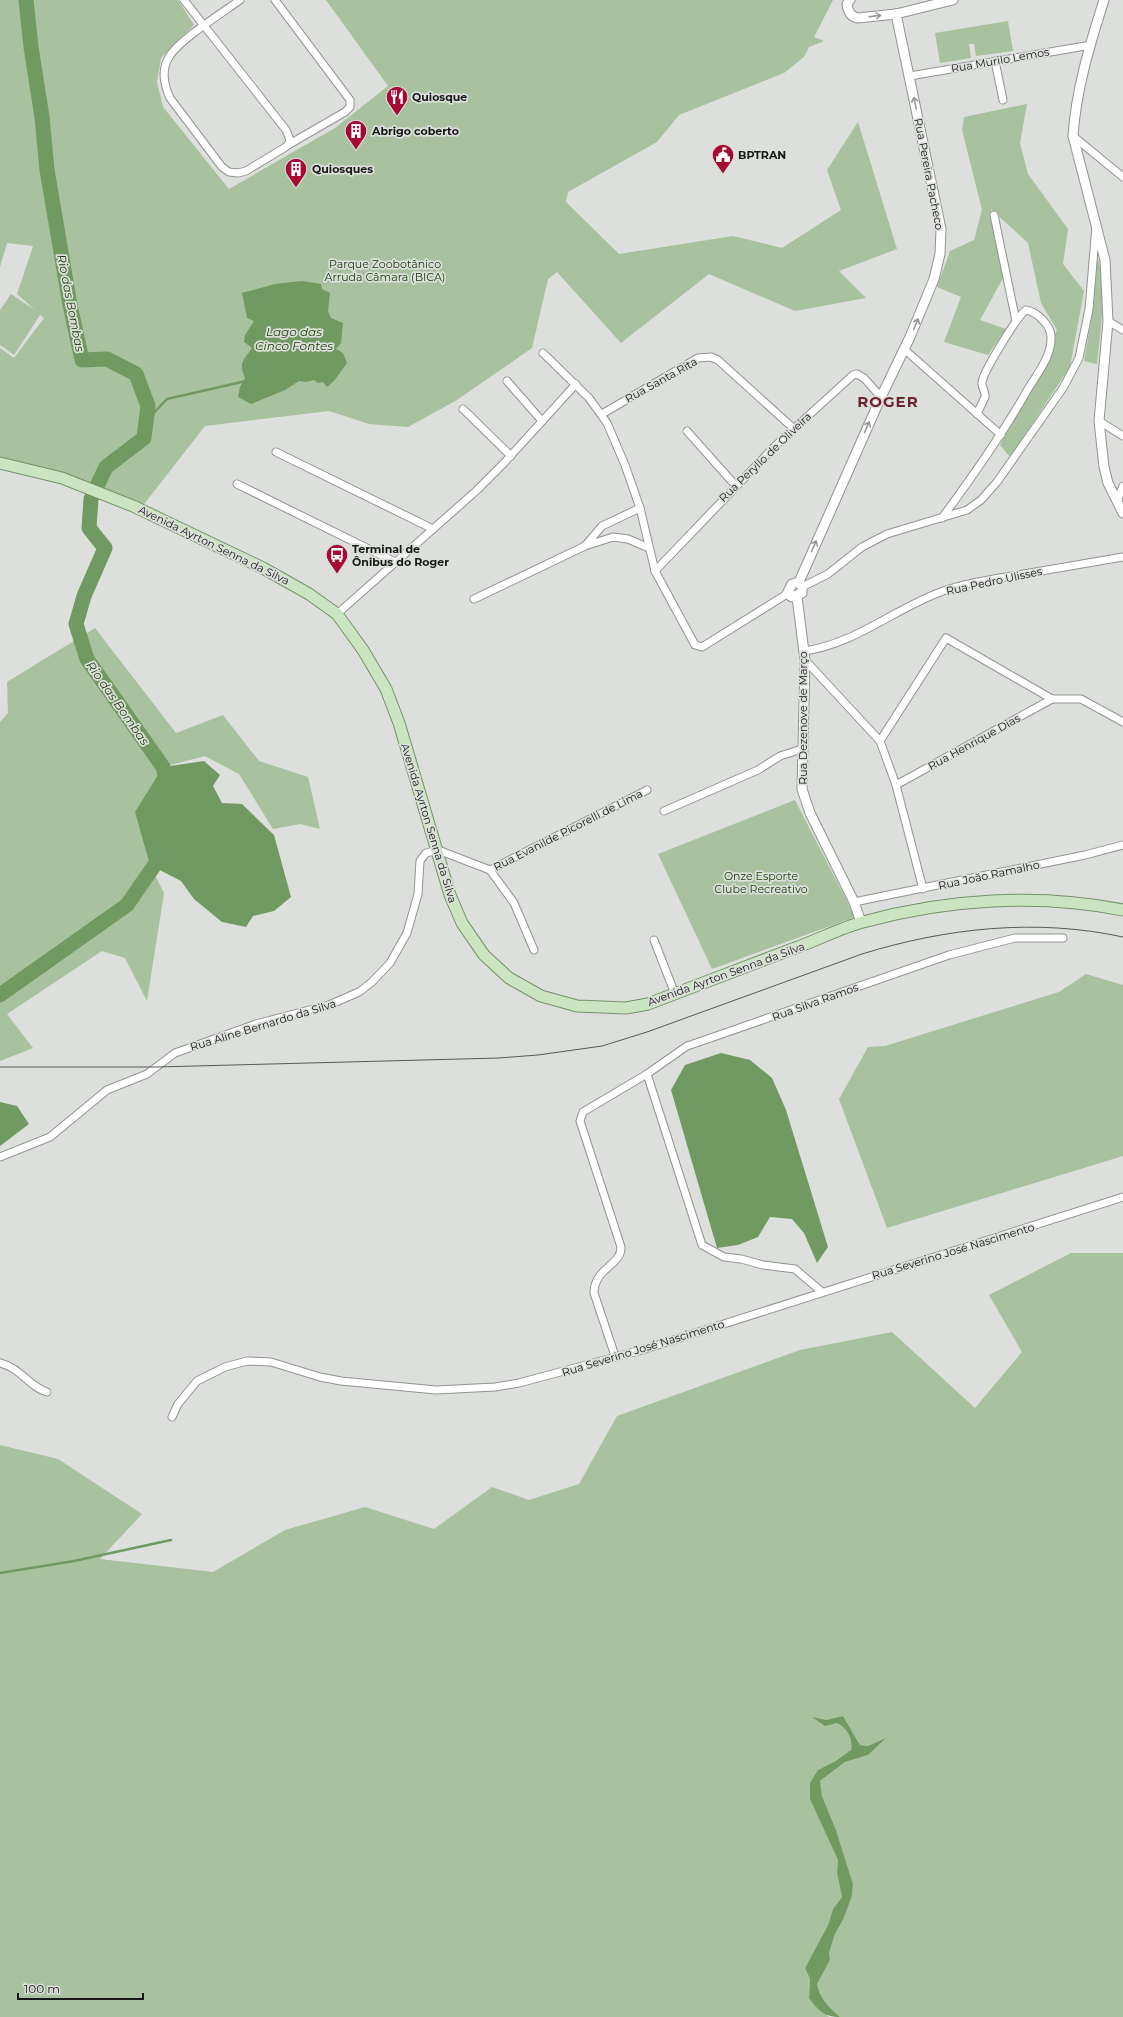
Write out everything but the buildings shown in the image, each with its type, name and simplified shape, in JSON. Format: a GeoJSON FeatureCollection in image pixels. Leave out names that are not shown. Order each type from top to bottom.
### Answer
{"type":"FeatureCollection","features":[{"type":"Feature","properties":{"kind":"main road","name":"Avenida Ayrton Senna da Silva"},"geometry":{"type":"LineString","coordinates":[[0,463],[62,478],[116,498],[246,559],[309,594],[338,614],[364,650],[386,689],[399,723],[438,850],[450,895],[462,923],[484,956],[509,978],[541,996],[577,1006],[626,1008],[648,1004],[861,922],[935,906],[988,901],[1044,901],[1101,906],[1123,910]]}},
{"type":"Feature","properties":{"kind":"street"},"geometry":{"type":"LineString","coordinates":[[184,0],[286,130],[290,140],[288,144]]}},
{"type":"Feature","properties":{"kind":"street"},"geometry":{"type":"LineString","coordinates":[[240,0],[175,49],[169,57],[164,76],[165,88],[170,98],[222,167],[229,172],[238,173],[246,171],[288,144],[345,112],[350,107],[350,100],[275,0]]}},
{"type":"Feature","properties":{"kind":"street"},"geometry":{"type":"LineString","coordinates":[[850,0],[848,8],[850,13],[855,18],[896,14],[953,0]]}},
{"type":"Feature","properties":{"kind":"street"},"geometry":{"type":"LineString","coordinates":[[1104,0],[1091,45],[1074,116],[1073,136],[1097,222],[1105,260],[1108,321],[1099,421],[1104,467],[1108,483],[1121,509]]}},
{"type":"Feature","properties":{"kind":"street","name":"Rua Pereira Pacheco"},"geometry":{"type":"LineString","coordinates":[[881,397],[904,349],[934,279],[940,254],[941,229],[896,14]]}},
{"type":"Feature","properties":{"kind":"street","name":"Rua Murilo Lemos"},"geometry":{"type":"LineString","coordinates":[[910,76],[1091,45]]}},
{"type":"Feature","properties":{"kind":"street"},"geometry":{"type":"LineString","coordinates":[[995,61],[1003,100]]}},
{"type":"Feature","properties":{"kind":"street"},"geometry":{"type":"LineString","coordinates":[[1073,136],[1123,177]]}},
{"type":"Feature","properties":{"kind":"street"},"geometry":{"type":"LineString","coordinates":[[994,215],[1016,321]]}},
{"type":"Feature","properties":{"kind":"street"},"geometry":{"type":"LineString","coordinates":[[543,353],[576,384],[602,414],[625,466],[640,508],[655,571],[695,645],[702,648],[792,596],[792,584],[801,584],[828,574],[862,547],[887,534],[967,510],[981,500],[1025,445],[1072,374],[1081,351],[1087,323],[1093,247],[1097,222]]}},
{"type":"Feature","properties":{"kind":"street"},"geometry":{"type":"LineString","coordinates":[[942,518],[977,471],[1001,435],[1042,365],[1050,347],[1051,338],[1049,329],[1044,321],[1030,310],[1022,312],[986,371],[982,382],[985,397],[977,414]]}},
{"type":"Feature","properties":{"kind":"street"},"geometry":{"type":"LineString","coordinates":[[1108,321],[1123,330]]}},
{"type":"Feature","properties":{"kind":"street"},"geometry":{"type":"LineString","coordinates":[[904,349],[1001,435]]}},
{"type":"Feature","properties":{"kind":"street","name":"Rua Santa Rita"},"geometry":{"type":"LineString","coordinates":[[602,414],[698,358],[711,357],[718,360],[793,428]]}},
{"type":"Feature","properties":{"kind":"street","name":"Rua Peryllo de Oliveira"},"geometry":{"type":"LineString","coordinates":[[655,571],[735,485],[793,428],[853,375],[857,374],[864,378],[881,397]]}},
{"type":"Feature","properties":{"kind":"street"},"geometry":{"type":"LineString","coordinates":[[507,381],[542,421]]}},
{"type":"Feature","properties":{"kind":"street"},"geometry":{"type":"LineString","coordinates":[[338,614],[394,562],[476,492],[511,456],[576,384]]}},
{"type":"Feature","properties":{"kind":"street"},"geometry":{"type":"LineString","coordinates":[[801,584],[881,397]]}},
{"type":"Feature","properties":{"kind":"street"},"geometry":{"type":"LineString","coordinates":[[463,409],[511,456]]}},
{"type":"Feature","properties":{"kind":"street"},"geometry":{"type":"LineString","coordinates":[[1099,421],[1123,436]]}},
{"type":"Feature","properties":{"kind":"street"},"geometry":{"type":"LineString","coordinates":[[687,431],[735,485]]}},
{"type":"Feature","properties":{"kind":"street"},"geometry":{"type":"LineString","coordinates":[[276,452],[433,529]]}},
{"type":"Feature","properties":{"kind":"street"},"geometry":{"type":"LineString","coordinates":[[236,484],[394,562]]}},
{"type":"Feature","properties":{"kind":"street"},"geometry":{"type":"LineString","coordinates":[[1121,509],[1123,486]]}},
{"type":"Feature","properties":{"kind":"street"},"geometry":{"type":"LineString","coordinates":[[585,546],[602,526],[640,508]]}},
{"type":"Feature","properties":{"kind":"street"},"geometry":{"type":"LineString","coordinates":[[474,598],[525,576],[585,546],[613,537],[628,539],[649,548]]}},
{"type":"Feature","properties":{"kind":"street","name":"Rua Pedro Ulisses"},"geometry":{"type":"LineString","coordinates":[[804,655],[848,637],[927,597],[946,590],[969,583],[1123,557]]}},
{"type":"Feature","properties":{"kind":"street","name":"Rua Dezenove de Março"},"geometry":{"type":"LineString","coordinates":[[792,596],[804,655],[801,779],[804,801],[854,902],[861,922]]}},
{"type":"Feature","properties":{"kind":"street"},"geometry":{"type":"LineString","coordinates":[[880,741],[946,638],[1052,698],[1081,700],[1123,722]]}},
{"type":"Feature","properties":{"kind":"street"},"geometry":{"type":"LineString","coordinates":[[804,655],[880,741],[896,785],[923,889]]}},
{"type":"Feature","properties":{"kind":"street","name":"Rua Henrique Dias"},"geometry":{"type":"LineString","coordinates":[[896,785],[1052,698]]}},
{"type":"Feature","properties":{"kind":"street"},"geometry":{"type":"LineString","coordinates":[[664,811],[758,770],[780,756],[802,749]]}},
{"type":"Feature","properties":{"kind":"street","name":"Rua Evanilde Picorelli de Lima"},"geometry":{"type":"LineString","coordinates":[[490,870],[647,790]]}},
{"type":"Feature","properties":{"kind":"street","name":"Rua João Ramalho"},"geometry":{"type":"LineString","coordinates":[[854,902],[923,889],[1123,845]]}},
{"type":"Feature","properties":{"kind":"street"},"geometry":{"type":"LineString","coordinates":[[438,850],[490,870],[514,904],[534,950]]}},
{"type":"Feature","properties":{"kind":"street","name":"Rua Aline Bernardo da Silva"},"geometry":{"type":"LineString","coordinates":[[0,1157],[50,1137],[107,1090],[147,1074],[175,1053],[256,1024],[329,1005],[359,992],[372,982],[399,949],[414,912],[418,894],[421,857],[426,853],[438,850]]}},
{"type":"Feature","properties":{"kind":"street","name":"Rua Silva Ramos"},"geometry":{"type":"LineString","coordinates":[[615,1356],[594,1293],[594,1286],[597,1277],[618,1257],[621,1252],[621,1247],[580,1120],[583,1112],[647,1074],[687,1046],[949,955],[1015,938],[1063,938]]}},
{"type":"Feature","properties":{"kind":"street"},"geometry":{"type":"LineString","coordinates":[[654,940],[675,994]]}},
{"type":"Feature","properties":{"kind":"street"},"geometry":{"type":"LineString","coordinates":[[647,1074],[702,1245],[724,1257],[741,1259],[763,1265],[795,1269],[822,1292]]}},
{"type":"Feature","properties":{"kind":"street","name":"Rua Severino José Nascimento"},"geometry":{"type":"LineString","coordinates":[[172,1417],[178,1404],[197,1381],[225,1367],[247,1361],[271,1362],[320,1377],[341,1381],[436,1390],[495,1387],[519,1383],[567,1371],[615,1356],[642,1350],[1123,1197]]}},
{"type":"Feature","properties":{"kind":"street"},"geometry":{"type":"LineString","coordinates":[[0,1363],[16,1369],[40,1390],[47,1392]]}},
{"type":"Feature","properties":{"kind":"green space","name":"Parque Zoobotânico Arruda Câmara (BICA)"},"geometry":{"type":"Polygon","coordinates":[[[0,0],[178,0],[194,25],[161,58],[157,82],[163,107],[229,189],[335,128],[388,86],[326,0],[833,0],[814,37],[824,41],[809,47],[804,57],[784,73],[679,115],[657,142],[568,192],[566,202],[619,254],[733,236],[782,248],[841,210],[827,170],[858,122],[897,249],[839,271],[866,298],[795,311],[709,274],[621,343],[557,272],[548,279],[532,348],[457,400],[408,427],[369,424],[329,411],[205,426],[138,512],[74,480],[0,462],[0,348],[14,358],[44,318],[40,315],[14,355],[0,345],[0,310],[11,294],[35,310],[17,294],[33,246],[7,243],[0,267],[0,0]]]}},
{"type":"Feature","properties":{"kind":"green space"},"geometry":{"type":"Polygon","coordinates":[[[1008,21],[1013,51],[976,56],[974,44],[969,44],[971,58],[940,63],[935,33],[1008,21]]]}},
{"type":"Feature","properties":{"kind":"green space"},"geometry":{"type":"Polygon","coordinates":[[[1027,104],[1020,143],[1028,174],[1068,229],[1063,264],[1084,291],[1070,367],[1010,457],[1000,445],[1057,330],[1041,303],[1028,243],[991,209],[1003,278],[980,320],[1006,329],[988,355],[944,342],[961,297],[937,287],[950,251],[974,240],[982,210],[962,130],[964,117],[1027,104]]]}},
{"type":"Feature","properties":{"kind":"green space"},"geometry":{"type":"Polygon","coordinates":[[[1097,255],[1102,282],[1102,309],[1097,364],[1084,361],[1094,305],[1097,255]]]}},
{"type":"Feature","properties":{"kind":"green space"},"geometry":{"type":"Polygon","coordinates":[[[95,628],[176,733],[223,715],[259,761],[308,777],[320,829],[300,824],[273,829],[239,774],[205,756],[163,767],[150,865],[164,893],[147,1001],[125,958],[102,951],[7,1014],[33,1048],[0,1061],[0,722],[8,713],[7,682],[95,628]]]}},
{"type":"Feature","properties":{"kind":"green space","name":"Onze Esporte Clube Recreativo"},"geometry":{"type":"Polygon","coordinates":[[[795,800],[855,917],[712,969],[658,854],[795,800]]]}},
{"type":"Feature","properties":{"kind":"green space"},"geometry":{"type":"Polygon","coordinates":[[[1086,974],[1123,985],[1123,1156],[887,1228],[839,1099],[868,1047],[885,1046],[1059,992],[1086,974]]]}},
{"type":"Feature","properties":{"kind":"green space"},"geometry":{"type":"Polygon","coordinates":[[[1071,1253],[1123,1253],[1123,2017],[840,2017],[832,2010],[822,1998],[817,1984],[830,1960],[829,1953],[835,1934],[843,1920],[852,1896],[853,1884],[836,1830],[822,1796],[820,1781],[845,1762],[868,1755],[875,1743],[868,1746],[860,1745],[843,1716],[827,1720],[841,1725],[848,1733],[852,1744],[850,1751],[844,1757],[818,1770],[817,1812],[838,1860],[837,1873],[842,1897],[833,1909],[828,1925],[805,1968],[810,1979],[809,1998],[829,2017],[0,2017],[0,1445],[58,1459],[142,1514],[100,1559],[213,1572],[285,1530],[365,1507],[434,1529],[492,1487],[529,1500],[579,1484],[617,1416],[800,1350],[892,1332],[975,1408],[1022,1352],[989,1295],[1071,1253]]]}},
{"type":"Feature","properties":{"kind":"water","name":"Lago das Cinco Fontes"},"geometry":{"type":"Polygon","coordinates":[[[302,281],[321,284],[322,289],[330,293],[328,311],[331,318],[343,323],[341,343],[336,349],[343,353],[347,363],[334,381],[327,387],[323,382],[318,383],[314,380],[306,382],[299,381],[285,390],[251,404],[238,397],[240,387],[245,378],[242,365],[244,359],[252,348],[244,342],[245,335],[254,321],[247,318],[242,293],[275,284],[302,281]]]}},
{"type":"Feature","properties":{"kind":"water"},"geometry":{"type":"Polygon","coordinates":[[[204,761],[220,775],[213,786],[222,803],[242,804],[274,835],[291,897],[274,911],[253,916],[246,927],[222,922],[194,899],[181,881],[150,865],[135,812],[163,767],[204,761]]]}},
{"type":"Feature","properties":{"kind":"water"},"geometry":{"type":"Polygon","coordinates":[[[721,1053],[750,1060],[772,1078],[786,1110],[828,1247],[817,1263],[804,1233],[792,1219],[770,1217],[758,1237],[738,1245],[717,1248],[671,1090],[685,1065],[721,1053]]]}},
{"type":"Feature","properties":{"kind":"water"},"geometry":{"type":"Polygon","coordinates":[[[0,1102],[17,1106],[29,1124],[0,1146],[0,1102]]]}},
{"type":"Feature","properties":{"kind":"water"},"geometry":{"type":"Polygon","coordinates":[[[843,1716],[860,1745],[868,1746],[886,1738],[868,1755],[845,1762],[820,1781],[822,1796],[836,1830],[853,1884],[852,1896],[843,1920],[835,1934],[829,1953],[830,1960],[817,1984],[820,1994],[825,2002],[840,2017],[834,2017],[822,2012],[809,1998],[810,1979],[805,1968],[828,1925],[833,1909],[842,1897],[837,1873],[838,1860],[810,1799],[810,1783],[818,1770],[836,1761],[851,1750],[850,1738],[841,1725],[837,1723],[825,1726],[812,1717],[826,1720],[843,1716]]]}},
{"type":"Feature","properties":{"kind":"waterway","name":"Rio das Bombas"},"geometry":{"type":"LineString","coordinates":[[26,0],[31,47],[42,117],[47,170],[70,305],[82,360],[107,359],[136,374],[148,406],[144,438],[106,467],[91,499],[89,528],[105,548],[84,596],[76,624],[87,659],[163,767],[168,786]]}},
{"type":"Feature","properties":{"kind":"waterway"},"geometry":{"type":"LineString","coordinates":[[146,421],[167,399],[246,381]]}},
{"type":"Feature","properties":{"kind":"waterway"},"geometry":{"type":"LineString","coordinates":[[0,995],[127,905],[165,850]]}},
{"type":"Feature","properties":{"kind":"waterway"},"geometry":{"type":"LineString","coordinates":[[0,1573],[74,1561],[171,1540]]}},
{"type":"Feature","properties":{"kind":"tram line"},"geometry":{"type":"LineString","coordinates":[[0,1067],[157,1067],[499,1058],[538,1055],[602,1046],[647,1032],[862,954],[926,938],[959,932],[1024,927],[1090,931],[1123,937]]}},
{"type":"Feature","properties":{"kind":"place","name":"Quiosque"},"geometry":{"type":"Point","coordinates":[397,116]}},
{"type":"Feature","properties":{"kind":"place","name":"Abrigo coberto"},"geometry":{"type":"Point","coordinates":[356,150]}},
{"type":"Feature","properties":{"kind":"place","name":"BPTRAN"},"geometry":{"type":"Point","coordinates":[723,174]}},
{"type":"Feature","properties":{"kind":"place","name":"Quiosques"},"geometry":{"type":"Point","coordinates":[296,188]}},
{"type":"Feature","properties":{"kind":"place","name":"Terminal de Ônibus do Roger"},"geometry":{"type":"Point","coordinates":[337,574]}},
{"type":"Feature","properties":{"kind":"district","name":"ROGER"},"geometry":{"type":"Point","coordinates":[888,401]}}]}
